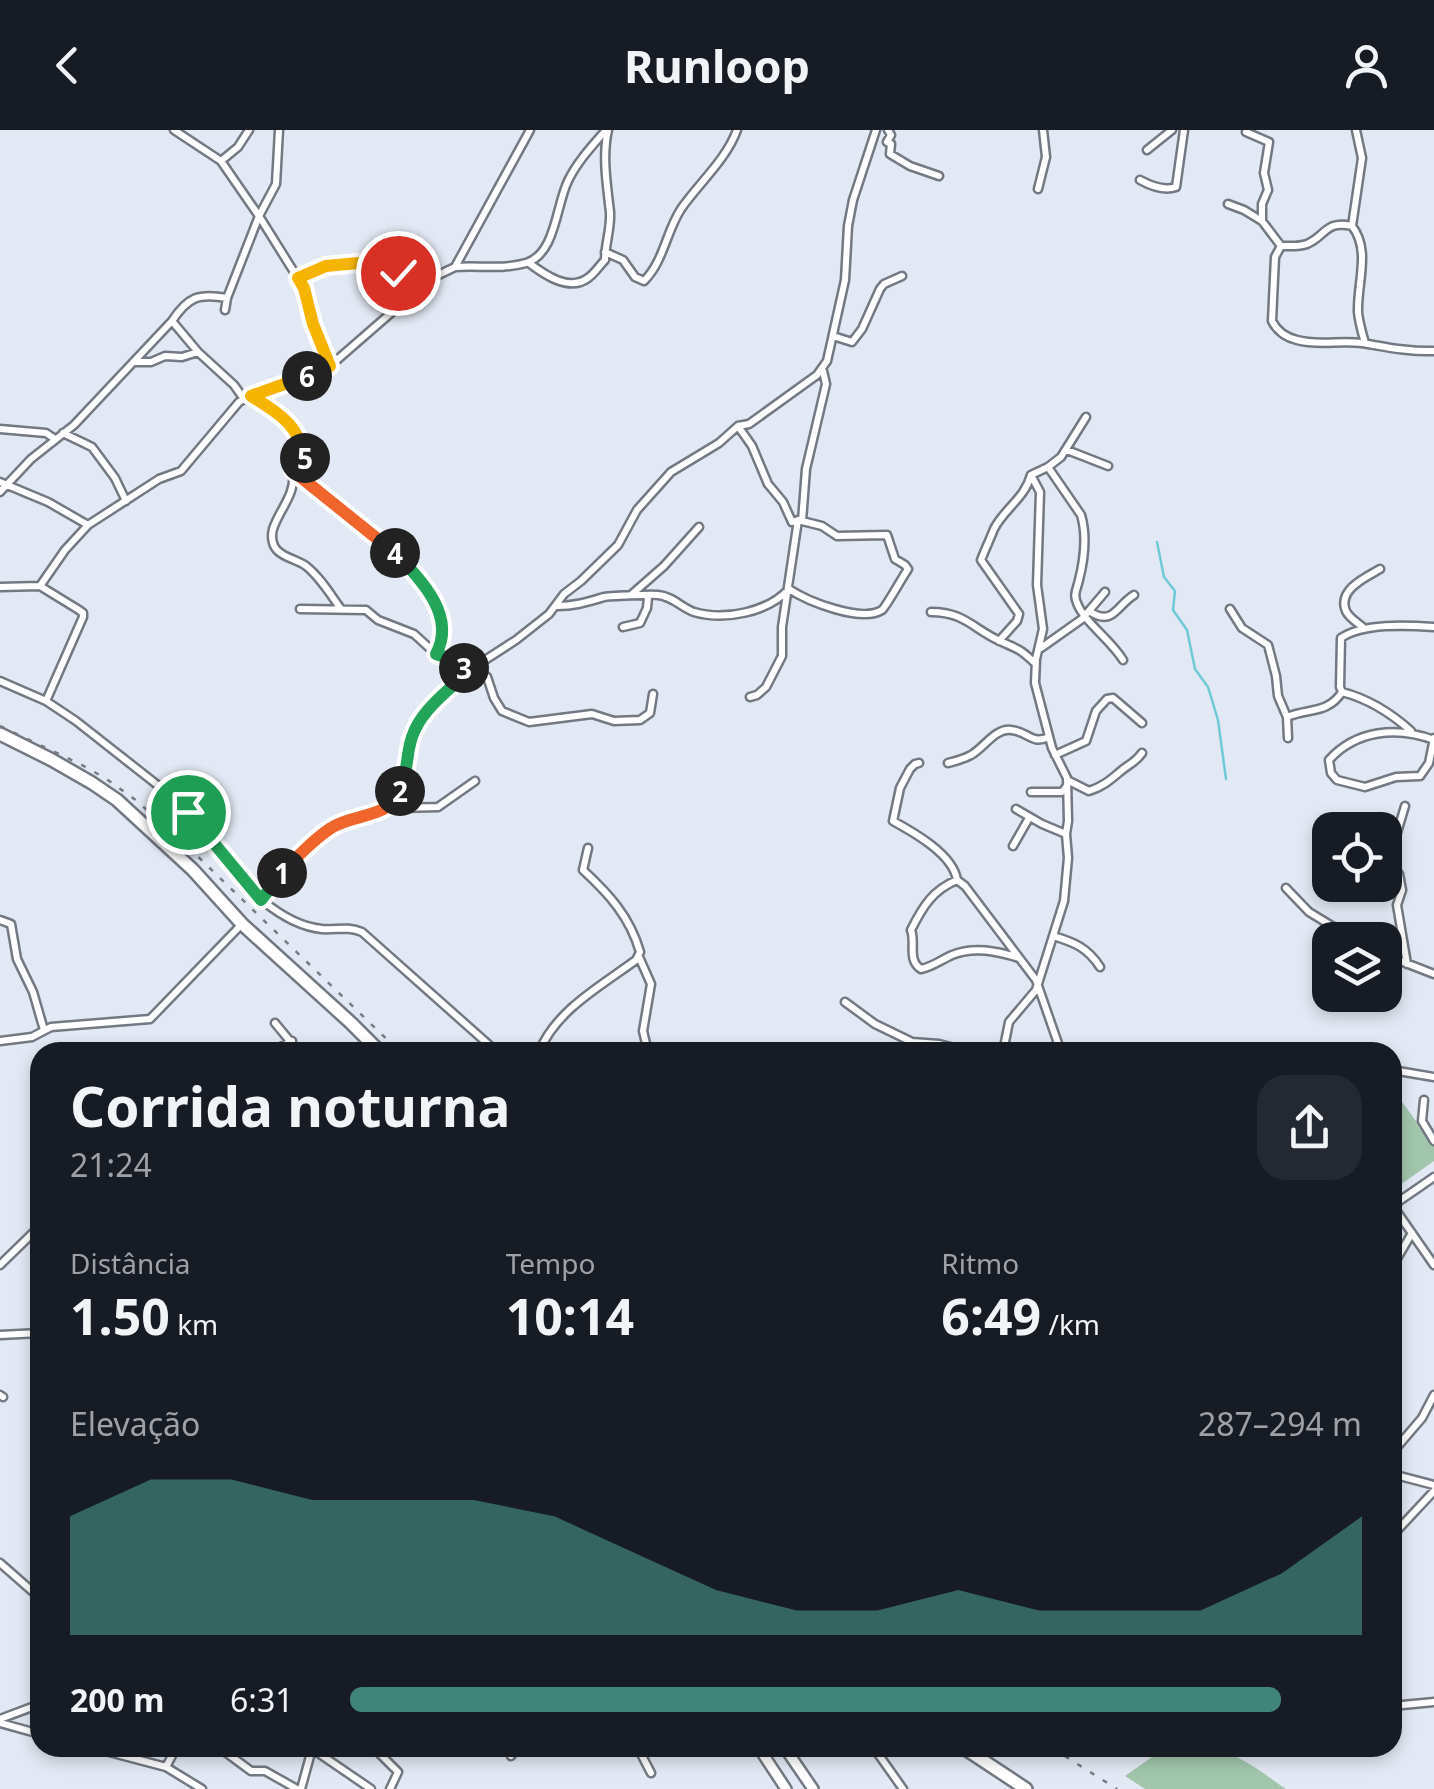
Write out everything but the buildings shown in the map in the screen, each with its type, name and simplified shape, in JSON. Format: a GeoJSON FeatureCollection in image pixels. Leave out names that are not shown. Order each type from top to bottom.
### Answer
{"type":"FeatureCollection","features":[{"type":"Feature","properties":{"kind":"highway"},"geometry":{"type":"LineString","coordinates":[[0,734],[65,767],[117,800],[193,870],[242,924],[370,1042]]}},
{"type":"Feature","properties":{"kind":"highway"},"geometry":{"type":"LineString","coordinates":[[982,1757],[1026,1789]]}},
{"type":"Feature","properties":{"kind":"highway"},"geometry":{"type":"LineString","coordinates":[[984,1757],[1038,1789]]}},
{"type":"Feature","properties":{"kind":"main road"},"geometry":{"type":"LineString","coordinates":[[765,1757],[784,1786],[801,1771]]}},
{"type":"Feature","properties":{"kind":"main road"},"geometry":{"type":"LineString","coordinates":[[791,1757],[813,1789]]}},
{"type":"Feature","properties":{"kind":"street"},"geometry":{"type":"LineString","coordinates":[[174,130],[221,160],[304,288],[330,366]]}},
{"type":"Feature","properties":{"kind":"street"},"geometry":{"type":"LineString","coordinates":[[221,160],[238,147],[249,130]]}},
{"type":"Feature","properties":{"kind":"street"},"geometry":{"type":"LineString","coordinates":[[225,310],[258,216],[276,184],[279,130]]}},
{"type":"Feature","properties":{"kind":"street"},"geometry":{"type":"LineString","coordinates":[[455,267],[530,130]]}},
{"type":"Feature","properties":{"kind":"street"},"geometry":{"type":"LineString","coordinates":[[529,263],[544,275],[574,284],[584,281],[605,260],[610,214],[607,130]]}},
{"type":"Feature","properties":{"kind":"street"},"geometry":{"type":"LineString","coordinates":[[40,586],[88,525],[159,479],[181,472],[248,397],[330,366],[430,278],[455,267],[529,263],[549,239],[575,168],[607,130]]}},
{"type":"Feature","properties":{"kind":"street"},"geometry":{"type":"LineString","coordinates":[[605,252],[622,260],[635,277],[644,280],[662,255],[681,210],[729,149],[737,130]]}},
{"type":"Feature","properties":{"kind":"street"},"geometry":{"type":"LineString","coordinates":[[261,900],[300,854],[329,830],[348,818],[382,812],[394,803],[404,781],[414,731],[441,696],[556,606],[618,545],[637,510],[671,472],[738,426],[749,424],[822,370],[831,352],[845,280],[849,219],[876,130]]}},
{"type":"Feature","properties":{"kind":"street"},"geometry":{"type":"LineString","coordinates":[[888,130],[890,154],[939,176]]}},
{"type":"Feature","properties":{"kind":"street"},"geometry":{"type":"LineString","coordinates":[[1038,189],[1046,156],[1043,130]]}},
{"type":"Feature","properties":{"kind":"street"},"geometry":{"type":"LineString","coordinates":[[1147,150],[1172,130]]}},
{"type":"Feature","properties":{"kind":"street"},"geometry":{"type":"LineString","coordinates":[[1140,180],[1154,187],[1176,187],[1184,130]]}},
{"type":"Feature","properties":{"kind":"street"},"geometry":{"type":"LineString","coordinates":[[1352,226],[1362,158],[1356,130]]}},
{"type":"Feature","properties":{"kind":"street"},"geometry":{"type":"LineString","coordinates":[[1246,132],[1269,142],[1264,173],[1268,190],[1262,204],[1262,220]]}},
{"type":"Feature","properties":{"kind":"street"},"geometry":{"type":"LineString","coordinates":[[1228,204],[1262,220],[1281,246]]}},
{"type":"Feature","properties":{"kind":"street"},"geometry":{"type":"LineString","coordinates":[[1281,246],[1305,245],[1326,229],[1341,224],[1356,230],[1364,256],[1358,309],[1365,344]]}},
{"type":"Feature","properties":{"kind":"street"},"geometry":{"type":"LineString","coordinates":[[1281,246],[1275,257],[1272,321],[1284,335],[1297,340],[1434,352]]}},
{"type":"Feature","properties":{"kind":"street"},"geometry":{"type":"LineString","coordinates":[[298,278],[324,266],[344,264],[365,264],[398,273]]}},
{"type":"Feature","properties":{"kind":"street"},"geometry":{"type":"LineString","coordinates":[[833,336],[852,342],[880,289],[902,276]]}},
{"type":"Feature","properties":{"kind":"street"},"geometry":{"type":"LineString","coordinates":[[88,525],[48,502],[2,487],[74,425],[181,306],[206,296],[227,298]]}},
{"type":"Feature","properties":{"kind":"street"},"geometry":{"type":"LineString","coordinates":[[172,320],[198,352],[248,397],[282,418],[308,449],[293,471],[290,498],[272,530],[273,541],[280,552],[309,568],[341,608]]}},
{"type":"Feature","properties":{"kind":"street"},"geometry":{"type":"LineString","coordinates":[[134,362],[198,352]]}},
{"type":"Feature","properties":{"kind":"street"},"geometry":{"type":"LineString","coordinates":[[750,697],[766,687],[782,656],[782,627],[806,469],[826,384],[822,370]]}},
{"type":"Feature","properties":{"kind":"street"},"geometry":{"type":"LineString","coordinates":[[1031,475],[1048,467],[1067,450],[1086,417]]}},
{"type":"Feature","properties":{"kind":"street"},"geometry":{"type":"LineString","coordinates":[[738,426],[792,522],[822,526],[836,536],[886,535],[895,559],[908,571],[896,584],[886,606],[876,612],[821,605],[789,589]]}},
{"type":"Feature","properties":{"kind":"street"},"geometry":{"type":"LineString","coordinates":[[0,429],[46,434],[55,439]]}},
{"type":"Feature","properties":{"kind":"street"},"geometry":{"type":"LineString","coordinates":[[63,433],[92,447],[126,501]]}},
{"type":"Feature","properties":{"kind":"street"},"geometry":{"type":"LineString","coordinates":[[1067,450],[1108,466]]}},
{"type":"Feature","properties":{"kind":"street"},"geometry":{"type":"LineString","coordinates":[[1048,467],[1083,518],[1082,562],[1075,596],[1123,660]]}},
{"type":"Feature","properties":{"kind":"street"},"geometry":{"type":"LineString","coordinates":[[293,471],[388,546],[425,586],[438,606],[440,618],[443,641],[436,654]]}},
{"type":"Feature","properties":{"kind":"street"},"geometry":{"type":"LineString","coordinates":[[999,641],[1020,614],[982,560],[994,530],[1028,487],[1031,475]]}},
{"type":"Feature","properties":{"kind":"street"},"geometry":{"type":"LineString","coordinates":[[1005,1042],[1008,1022],[1032,996],[1038,983],[1064,901],[1068,858],[1066,778],[1054,755],[1035,683],[1043,628],[1037,585],[1040,492],[1031,475]]}},
{"type":"Feature","properties":{"kind":"street"},"geometry":{"type":"LineString","coordinates":[[630,596],[700,527]]}},
{"type":"Feature","properties":{"kind":"street"},"geometry":{"type":"LineString","coordinates":[[1364,628],[1347,614],[1346,597],[1354,586],[1380,569]]}},
{"type":"Feature","properties":{"kind":"street"},"geometry":{"type":"LineString","coordinates":[[0,587],[40,586],[83,613],[46,701]]}},
{"type":"Feature","properties":{"kind":"street"},"geometry":{"type":"LineString","coordinates":[[556,606],[580,605],[606,596],[657,594],[696,612],[730,616],[770,605],[789,589]]}},
{"type":"Feature","properties":{"kind":"street"},"geometry":{"type":"LineString","coordinates":[[1040,649],[1082,619],[1104,592]]}},
{"type":"Feature","properties":{"kind":"street"},"geometry":{"type":"LineString","coordinates":[[623,627],[640,623],[648,596]]}},
{"type":"Feature","properties":{"kind":"street"},"geometry":{"type":"LineString","coordinates":[[1086,613],[1106,618],[1134,596]]}},
{"type":"Feature","properties":{"kind":"street"},"geometry":{"type":"LineString","coordinates":[[300,609],[366,610],[378,620],[414,634],[436,654],[488,677],[502,711],[529,722],[592,714],[614,721],[640,720],[650,713],[654,694]]}},
{"type":"Feature","properties":{"kind":"street"},"geometry":{"type":"LineString","coordinates":[[1230,609],[1242,628],[1268,644],[1278,696],[1287,717],[1288,738]]}},
{"type":"Feature","properties":{"kind":"street"},"geometry":{"type":"LineString","coordinates":[[931,612],[954,615],[1017,647],[1036,664]]}},
{"type":"Feature","properties":{"kind":"street"},"geometry":{"type":"LineString","coordinates":[[1412,732],[1382,707],[1342,692],[1341,638],[1364,628],[1389,625],[1434,627]]}},
{"type":"Feature","properties":{"kind":"street"},"geometry":{"type":"LineString","coordinates":[[0,681],[46,701],[76,721],[174,798],[261,900],[277,912],[322,929],[351,928],[362,932],[485,1042]]}},
{"type":"Feature","properties":{"kind":"street"},"geometry":{"type":"LineString","coordinates":[[1287,717],[1319,711],[1335,703],[1342,692]]}},
{"type":"Feature","properties":{"kind":"street"},"geometry":{"type":"LineString","coordinates":[[1054,755],[1086,741],[1096,711],[1107,698],[1113,698],[1142,723]]}},
{"type":"Feature","properties":{"kind":"street"},"geometry":{"type":"LineString","coordinates":[[948,763],[974,753],[1004,730],[1035,740],[1049,737]]}},
{"type":"Feature","properties":{"kind":"street"},"geometry":{"type":"LineString","coordinates":[[1422,775],[1434,739],[1412,732],[1377,732],[1348,742],[1329,760],[1337,780],[1364,787],[1396,777],[1422,775],[1434,773]]}},
{"type":"Feature","properties":{"kind":"street"},"geometry":{"type":"LineString","coordinates":[[1066,778],[1090,791],[1106,785],[1142,754]]}},
{"type":"Feature","properties":{"kind":"street"},"geometry":{"type":"LineString","coordinates":[[919,763],[905,776],[892,821],[917,834],[954,868],[958,880],[1038,983],[1058,1042]]}},
{"type":"Feature","properties":{"kind":"street"},"geometry":{"type":"LineString","coordinates":[[1031,792],[1062,792],[1066,778]]}},
{"type":"Feature","properties":{"kind":"street"},"geometry":{"type":"LineString","coordinates":[[394,803],[399,808],[438,808],[475,780]]}},
{"type":"Feature","properties":{"kind":"street"},"geometry":{"type":"LineString","coordinates":[[1402,818],[1406,806]]}},
{"type":"Feature","properties":{"kind":"street"},"geometry":{"type":"LineString","coordinates":[[1016,809],[1066,834]]}},
{"type":"Feature","properties":{"kind":"street"},"geometry":{"type":"LineString","coordinates":[[1013,846],[1030,818]]}},
{"type":"Feature","properties":{"kind":"street"},"geometry":{"type":"LineString","coordinates":[[544,1042],[568,1011],[640,952],[624,913],[584,870],[588,848]]}},
{"type":"Feature","properties":{"kind":"street"},"geometry":{"type":"LineString","coordinates":[[958,880],[935,892],[911,930],[912,960],[916,966],[928,968],[956,953],[979,950],[1019,958]]}},
{"type":"Feature","properties":{"kind":"street"},"geometry":{"type":"LineString","coordinates":[[1286,888],[1308,912],[1325,922]]}},
{"type":"Feature","properties":{"kind":"street"},"geometry":{"type":"LineString","coordinates":[[1398,902],[1407,964]]}},
{"type":"Feature","properties":{"kind":"street"},"geometry":{"type":"LineString","coordinates":[[0,920],[11,924],[17,958],[33,992],[44,1030]]}},
{"type":"Feature","properties":{"kind":"street"},"geometry":{"type":"LineString","coordinates":[[0,1041],[32,1037],[51,1028],[150,1019],[242,924]]}},
{"type":"Feature","properties":{"kind":"street"},"geometry":{"type":"LineString","coordinates":[[1053,936],[1078,944],[1100,968]]}},
{"type":"Feature","properties":{"kind":"street"},"geometry":{"type":"LineString","coordinates":[[638,956],[651,984],[642,1031],[645,1042]]}},
{"type":"Feature","properties":{"kind":"street"},"geometry":{"type":"LineString","coordinates":[[1402,962],[1434,974]]}},
{"type":"Feature","properties":{"kind":"street"},"geometry":{"type":"LineString","coordinates":[[845,1002],[875,1024],[912,1042]]}},
{"type":"Feature","properties":{"kind":"street"},"geometry":{"type":"LineString","coordinates":[[274,1023],[292,1041]]}},
{"type":"Feature","properties":{"kind":"street"},"geometry":{"type":"LineString","coordinates":[[1402,1072],[1434,1078]]}},
{"type":"Feature","properties":{"kind":"street"},"geometry":{"type":"LineString","coordinates":[[1424,1100],[1422,1121],[1434,1141]]}},
{"type":"Feature","properties":{"kind":"street"},"geometry":{"type":"LineString","coordinates":[[1402,1200],[1434,1177]]}},
{"type":"Feature","properties":{"kind":"street"},"geometry":{"type":"LineString","coordinates":[[1402,1218],[1434,1265]]}},
{"type":"Feature","properties":{"kind":"street"},"geometry":{"type":"LineString","coordinates":[[1402,1250],[1412,1232]]}},
{"type":"Feature","properties":{"kind":"street"},"geometry":{"type":"LineString","coordinates":[[0,1265],[30,1236]]}},
{"type":"Feature","properties":{"kind":"street"},"geometry":{"type":"LineString","coordinates":[[0,1334],[30,1333]]}},
{"type":"Feature","properties":{"kind":"street"},"geometry":{"type":"LineString","coordinates":[[1402,1441],[1422,1418],[1434,1395]]}},
{"type":"Feature","properties":{"kind":"street"},"geometry":{"type":"LineString","coordinates":[[1402,1477],[1434,1488],[1402,1525]]}},
{"type":"Feature","properties":{"kind":"street"},"geometry":{"type":"LineString","coordinates":[[0,1563],[30,1589]]}},
{"type":"Feature","properties":{"kind":"street"},"geometry":{"type":"LineString","coordinates":[[1402,1705],[1434,1702]]}},
{"type":"Feature","properties":{"kind":"street"},"geometry":{"type":"LineString","coordinates":[[0,1721],[30,1708]]}},
{"type":"Feature","properties":{"kind":"street"},"geometry":{"type":"LineString","coordinates":[[0,1721],[30,1731]]}},
{"type":"Feature","properties":{"kind":"street"},"geometry":{"type":"LineString","coordinates":[[128,1757],[166,1767],[202,1789]]}},
{"type":"Feature","properties":{"kind":"street"},"geometry":{"type":"LineString","coordinates":[[166,1767],[171,1757]]}},
{"type":"Feature","properties":{"kind":"street"},"geometry":{"type":"LineString","coordinates":[[232,1757],[251,1772],[266,1771],[299,1789],[309,1757]]}},
{"type":"Feature","properties":{"kind":"street"},"geometry":{"type":"LineString","coordinates":[[325,1757],[371,1789]]}},
{"type":"Feature","properties":{"kind":"street"},"geometry":{"type":"LineString","coordinates":[[383,1757],[398,1772],[390,1789]]}},
{"type":"Feature","properties":{"kind":"street"},"geometry":{"type":"LineString","coordinates":[[643,1757],[651,1772]]}},
{"type":"Feature","properties":{"kind":"street"},"geometry":{"type":"LineString","coordinates":[[880,1757],[903,1789]]}},
{"type":"Feature","properties":{"kind":"green space"},"geometry":{"type":"Polygon","coordinates":[[[1402,1102],[1434,1146],[1434,1161],[1402,1184],[1402,1102]]]}},
{"type":"Feature","properties":{"kind":"green space"},"geometry":{"type":"Polygon","coordinates":[[[1152,1757],[1236,1757],[1286,1789],[1145,1789],[1125,1776],[1152,1757]]]}},
{"type":"Feature","properties":{"kind":"waterway"},"geometry":{"type":"LineString","coordinates":[[1157,542],[1164,577],[1175,591],[1173,610],[1187,630],[1195,669],[1208,687],[1218,720],[1226,779]]}},
{"type":"Feature","properties":{"kind":"railway"},"geometry":{"type":"LineString","coordinates":[[0,726],[80,764],[137,801],[390,1042]]}},
{"type":"Feature","properties":{"kind":"railway"},"geometry":{"type":"LineString","coordinates":[[1066,1757],[1117,1789]]}},
{"type":"Feature","properties":{"kind":"route"},"geometry":{"type":"LineString","coordinates":[[188,812],[261,900],[283,871],[329,830],[348,818],[382,812],[394,803],[404,781],[414,731],[441,696],[468,671],[454,660],[436,654],[443,641],[440,618],[438,606],[425,586],[388,546],[293,471],[305,457],[307,447],[302,446],[282,418],[251,396],[330,366],[298,278],[324,266],[344,264],[365,264],[398,273]]}}]}
